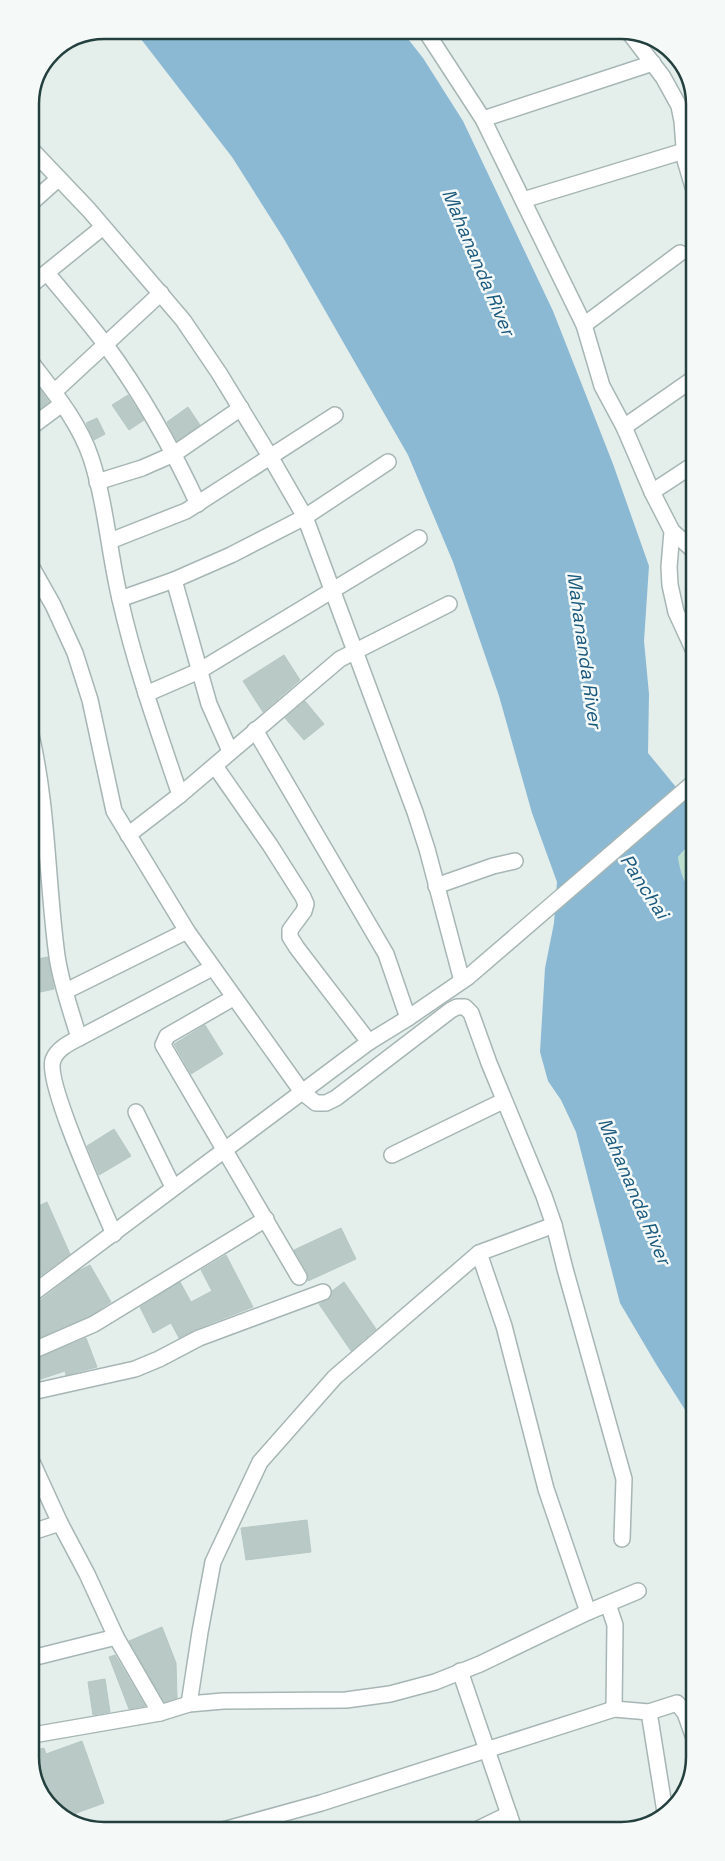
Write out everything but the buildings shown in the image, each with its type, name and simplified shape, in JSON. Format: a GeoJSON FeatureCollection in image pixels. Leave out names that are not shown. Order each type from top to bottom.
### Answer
{"type":"FeatureCollection","features":[{"type":"Feature","properties":{"kind":"street"},"geometry":{"type":"LineString","coordinates":[[431,39],[483,119],[584,325],[602,386],[624,427],[652,492],[672,531],[686,544]]}},
{"type":"Feature","properties":{"kind":"street"},"geometry":{"type":"LineString","coordinates":[[635,40],[667,83],[678,106],[682,121],[686,163]]}},
{"type":"Feature","properties":{"kind":"street"},"geometry":{"type":"LineString","coordinates":[[483,119],[653,63]]}},
{"type":"Feature","properties":{"kind":"street"},"geometry":{"type":"LineString","coordinates":[[522,200],[684,151]]}},
{"type":"Feature","properties":{"kind":"street"},"geometry":{"type":"LineString","coordinates":[[39,158],[103,227],[183,320],[241,408],[305,517],[415,812],[436,886],[467,977]]}},
{"type":"Feature","properties":{"kind":"street"},"geometry":{"type":"LineString","coordinates":[[39,196],[58,179]]}},
{"type":"Feature","properties":{"kind":"street"},"geometry":{"type":"LineString","coordinates":[[39,279],[103,227]]}},
{"type":"Feature","properties":{"kind":"street"},"geometry":{"type":"LineString","coordinates":[[584,325],[680,253]]}},
{"type":"Feature","properties":{"kind":"street"},"geometry":{"type":"LineString","coordinates":[[47,273],[105,344],[151,413],[174,454],[198,504]]}},
{"type":"Feature","properties":{"kind":"street"},"geometry":{"type":"LineString","coordinates":[[39,418],[105,344],[161,293]]}},
{"type":"Feature","properties":{"kind":"street"},"geometry":{"type":"LineString","coordinates":[[39,374],[58,398],[91,457],[110,541],[120,599],[146,694],[180,795]]}},
{"type":"Feature","properties":{"kind":"street"},"geometry":{"type":"LineString","coordinates":[[624,427],[686,384]]}},
{"type":"Feature","properties":{"kind":"street"},"geometry":{"type":"LineString","coordinates":[[97,482],[142,468],[174,454],[241,408]]}},
{"type":"Feature","properties":{"kind":"street"},"geometry":{"type":"LineString","coordinates":[[110,541],[186,511],[335,415]]}},
{"type":"Feature","properties":{"kind":"street"},"geometry":{"type":"LineString","coordinates":[[120,599],[174,580],[305,517],[388,462]]}},
{"type":"Feature","properties":{"kind":"street"},"geometry":{"type":"LineString","coordinates":[[652,492],[686,470]]}},
{"type":"Feature","properties":{"kind":"street"},"geometry":{"type":"LineString","coordinates":[[672,531],[669,568],[670,585],[676,612],[686,634]]}},
{"type":"Feature","properties":{"kind":"street"},"geometry":{"type":"LineString","coordinates":[[146,694],[199,671],[419,538]]}},
{"type":"Feature","properties":{"kind":"street"},"geometry":{"type":"LineString","coordinates":[[174,580],[209,704],[230,752]]}},
{"type":"Feature","properties":{"kind":"street"},"geometry":{"type":"LineString","coordinates":[[39,582],[54,605],[75,653],[90,700],[114,811],[187,931],[233,998],[302,1092],[316,1103],[326,1103],[336,1098],[451,1010],[465,1007],[471,1013],[554,1225],[567,1279],[624,1479],[622,1539]]}},
{"type":"Feature","properties":{"kind":"street"},"geometry":{"type":"LineString","coordinates":[[128,835],[215,766],[340,659],[449,604]]}},
{"type":"Feature","properties":{"kind":"street"},"geometry":{"type":"LineString","coordinates":[[256,730],[386,954],[408,1018]]}},
{"type":"Feature","properties":{"kind":"street"},"geometry":{"type":"LineString","coordinates":[[215,766],[270,845],[303,897],[306,904],[304,911],[290,930],[290,937],[369,1042]]}},
{"type":"Feature","properties":{"kind":"street"},"geometry":{"type":"LineString","coordinates":[[39,782],[57,959],[79,1038]]}},
{"type":"Feature","properties":{"kind":"street"},"geometry":{"type":"LineString","coordinates":[[39,1289],[369,1042],[408,1018],[467,977],[686,790]]}},
{"type":"Feature","properties":{"kind":"street"},"geometry":{"type":"LineString","coordinates":[[436,886],[494,866],[515,861]]}},
{"type":"Feature","properties":{"kind":"street"},"geometry":{"type":"LineString","coordinates":[[66,991],[187,931]]}},
{"type":"Feature","properties":{"kind":"street"},"geometry":{"type":"LineString","coordinates":[[114,1234],[60,1103],[51,1072],[52,1061],[57,1053],[79,1038],[212,968]]}},
{"type":"Feature","properties":{"kind":"street"},"geometry":{"type":"LineString","coordinates":[[233,998],[167,1036],[163,1045],[299,1277]]}},
{"type":"Feature","properties":{"kind":"street"},"geometry":{"type":"LineString","coordinates":[[392,1155],[504,1101]]}},
{"type":"Feature","properties":{"kind":"street"},"geometry":{"type":"LineString","coordinates":[[136,1112],[173,1187]]}},
{"type":"Feature","properties":{"kind":"street"},"geometry":{"type":"LineString","coordinates":[[39,1348],[94,1324],[266,1220]]}},
{"type":"Feature","properties":{"kind":"street"},"geometry":{"type":"LineString","coordinates":[[189,1704],[213,1562],[260,1462],[335,1377],[480,1254],[554,1225]]}},
{"type":"Feature","properties":{"kind":"street"},"geometry":{"type":"LineString","coordinates":[[480,1254],[504,1326],[546,1489],[588,1612]]}},
{"type":"Feature","properties":{"kind":"street"},"geometry":{"type":"LineString","coordinates":[[39,1390],[135,1369],[159,1360],[199,1338],[323,1292]]}},
{"type":"Feature","properties":{"kind":"street"},"geometry":{"type":"LineString","coordinates":[[39,1477],[116,1637],[160,1713]]}},
{"type":"Feature","properties":{"kind":"street"},"geometry":{"type":"LineString","coordinates":[[39,1530],[60,1523]]}},
{"type":"Feature","properties":{"kind":"street"},"geometry":{"type":"LineString","coordinates":[[39,1735],[160,1713],[189,1704],[223,1700],[346,1700],[390,1694],[435,1682],[480,1664],[588,1612],[638,1592]]}},
{"type":"Feature","properties":{"kind":"street"},"geometry":{"type":"LineString","coordinates":[[608,1604],[615,1625],[614,1710]]}},
{"type":"Feature","properties":{"kind":"street"},"geometry":{"type":"LineString","coordinates":[[39,1656],[116,1637]]}},
{"type":"Feature","properties":{"kind":"street"},"geometry":{"type":"LineString","coordinates":[[460,1672],[512,1822]]}},
{"type":"Feature","properties":{"kind":"street"},"geometry":{"type":"LineString","coordinates":[[252,1822],[320,1803],[614,1710],[649,1712],[677,1702],[686,1718]]}},
{"type":"Feature","properties":{"kind":"street"},"geometry":{"type":"LineString","coordinates":[[649,1712],[664,1805]]}},
{"type":"Feature","properties":{"kind":"street"},"geometry":{"type":"LineString","coordinates":[[492,1822],[509,1814]]}},
{"type":"Feature","properties":{"kind":"green space"},"geometry":{"type":"Polygon","coordinates":[[[686,849],[686,882],[683,877],[678,857],[686,849]]]}},
{"type":"Feature","properties":{"kind":"water"},"geometry":{"type":"Polygon","coordinates":[[[141,39],[408,39],[423,58],[463,121],[553,311],[613,464],[649,566],[644,641],[649,694],[648,753],[686,799],[686,848],[678,857],[686,882],[686,1411],[620,1303],[576,1132],[561,1100],[548,1081],[540,1052],[545,968],[554,923],[557,882],[532,813],[499,696],[453,562],[408,455],[284,239],[232,157],[141,39]]]}},
{"type":"Feature","properties":{"kind":"water label","name":"Mahananda River"},"geometry":{"type":"Point","coordinates":[479,262]}},
{"type":"Feature","properties":{"kind":"water label","name":"Mahananda River"},"geometry":{"type":"Point","coordinates":[585,650]}},
{"type":"Feature","properties":{"kind":"water label","name":"Panchai"},"geometry":{"type":"Point","coordinates":[645,886]}},
{"type":"Feature","properties":{"kind":"water label","name":"Mahananda River"},"geometry":{"type":"Point","coordinates":[635,1191]}}]}
